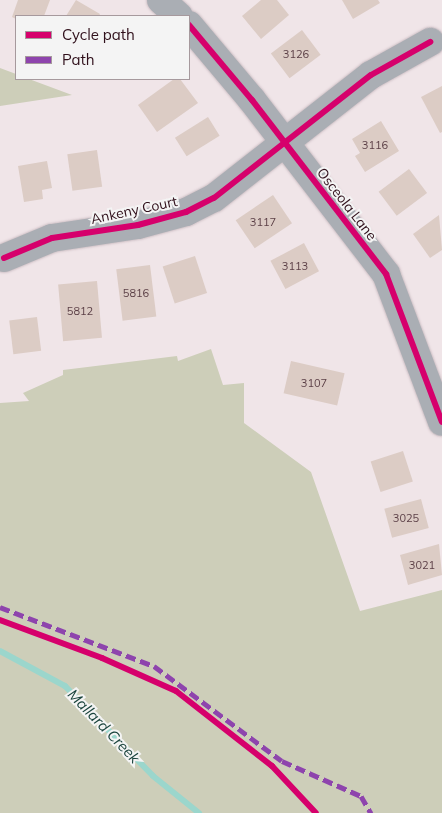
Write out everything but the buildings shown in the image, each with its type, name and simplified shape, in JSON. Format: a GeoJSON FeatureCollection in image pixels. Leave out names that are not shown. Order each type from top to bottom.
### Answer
{"type":"FeatureCollection","features":[{"type":"Feature","properties":{"kind":"street"},"geometry":{"type":"LineString","coordinates":[[161,0],[178,15]]}},
{"type":"Feature","properties":{"kind":"street","name":"Osceola Lane"},"geometry":{"type":"LineString","coordinates":[[190,26],[386,274],[442,422]]}},
{"type":"Feature","properties":{"kind":"street","name":"Ankeny Court"},"geometry":{"type":"LineString","coordinates":[[4,258],[52,238],[138,225],[186,212],[214,198],[372,75],[430,42]]}},
{"type":"Feature","properties":{"kind":"green space"},"geometry":{"type":"Polygon","coordinates":[[[0,68],[15,74],[15,80],[32,80],[72,95],[0,106],[0,68]]]}},
{"type":"Feature","properties":{"kind":"green space"},"geometry":{"type":"Polygon","coordinates":[[[211,349],[223,385],[244,383],[244,423],[311,472],[360,611],[442,590],[442,813],[0,813],[0,403],[29,401],[23,393],[63,375],[63,370],[177,356],[178,361],[211,349]]]}},
{"type":"Feature","properties":{"kind":"waterway","name":"Mallard Creek"},"geometry":{"type":"LineString","coordinates":[[0,651],[65,686],[153,776],[199,813]]}},
{"type":"Feature","properties":{"kind":"marked path"},"geometry":{"type":"LineString","coordinates":[[0,607],[154,666],[282,761],[361,796],[371,813]]}},
{"type":"Feature","properties":{"kind":"cycle path"},"geometry":{"type":"LineString","coordinates":[[190,26],[252,100],[386,274],[442,422]]}},
{"type":"Feature","properties":{"kind":"cycle path"},"geometry":{"type":"LineString","coordinates":[[4,258],[52,238],[138,225],[186,212],[214,198],[371,75],[430,42]]}},
{"type":"Feature","properties":{"kind":"cycle path"},"geometry":{"type":"LineString","coordinates":[[0,620],[102,658],[176,691],[272,766],[316,813]]}}]}
